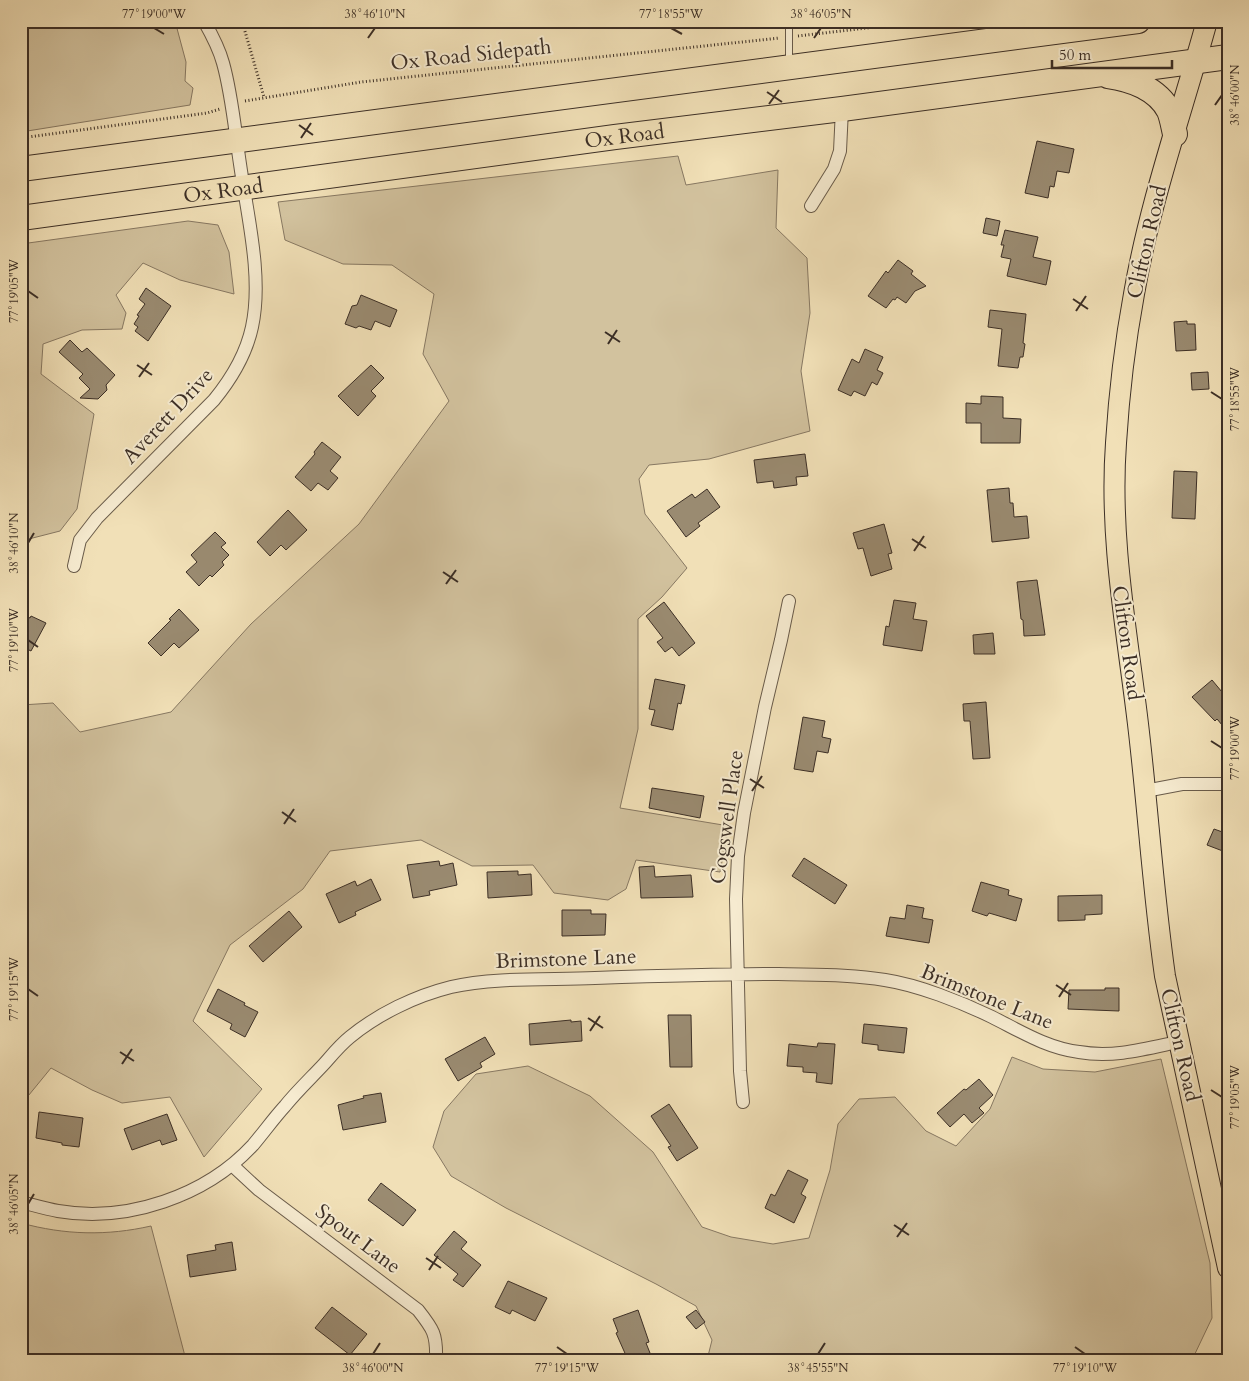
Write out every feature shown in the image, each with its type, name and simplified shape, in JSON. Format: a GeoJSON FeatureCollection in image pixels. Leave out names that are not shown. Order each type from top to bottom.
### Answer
{"type":"FeatureCollection","features":[{"type":"Feature","properties":{"kind":"highway"},"geometry":{"type":"LineString","coordinates":[[21,169],[1138,21]]}},
{"type":"Feature","properties":{"kind":"highway","name":"Ox Road"},"geometry":{"type":"LineString","coordinates":[[21,218],[615,137],[842,109],[1228,57]]}},
{"type":"Feature","properties":{"kind":"highway"},"geometry":{"type":"LineString","coordinates":[[1092,74],[1115,77],[1138,84],[1155,94],[1169,111],[1175,134]]}},
{"type":"Feature","properties":{"kind":"main road","name":"Clifton Road"},"geometry":{"type":"LineString","coordinates":[[1207,21],[1154,206],[1134,293],[1121,389],[1114,483],[1119,582],[1130,661],[1165,976],[1228,1268]]}},
{"type":"Feature","properties":{"kind":"street","name":"Averett Drive"},"geometry":{"type":"LineString","coordinates":[[74,566],[80,540],[97,518],[214,400],[228,383],[241,361],[252,328],[256,288],[251,239],[231,106],[223,64],[215,39],[204,21]]}},
{"type":"Feature","properties":{"kind":"street"},"geometry":{"type":"LineString","coordinates":[[811,206],[834,169],[840,151],[842,109]]}},
{"type":"Feature","properties":{"kind":"street","name":"Cogswell Place"},"geometry":{"type":"LineString","coordinates":[[743,1102],[740,1071],[736,899],[738,856],[744,814],[788,601]]}},
{"type":"Feature","properties":{"kind":"street"},"geometry":{"type":"LineString","coordinates":[[1145,791],[1182,784],[1228,784]]}},
{"type":"Feature","properties":{"kind":"street","name":"Brimstone Lane"},"geometry":{"type":"LineString","coordinates":[[21,1202],[57,1211],[99,1214],[133,1210],[171,1199],[199,1186],[232,1164],[252,1146],[285,1105],[349,1038],[380,1016],[421,996],[452,987],[486,982],[674,975],[839,975],[886,980],[913,987],[959,1002],[1039,1041],[1078,1052],[1118,1054],[1178,1042]]}},
{"type":"Feature","properties":{"kind":"street","name":"Spout Lane"},"geometry":{"type":"LineString","coordinates":[[232,1164],[259,1190],[418,1310],[431,1326],[436,1341],[436,1360]]}},
{"type":"Feature","properties":{"kind":"lane"},"geometry":{"type":"LineString","coordinates":[[789,68],[790,21]]}},
{"type":"Feature","properties":{"kind":"path"},"geometry":{"type":"LineString","coordinates":[[242,21],[264,97]]}},
{"type":"Feature","properties":{"kind":"path","name":"Ox Road Sidepath"},"geometry":{"type":"LineString","coordinates":[[21,138],[208,113],[264,97],[371,81],[927,21]]}},
{"type":"Feature","properties":{"kind":"shaded area"},"geometry":{"type":"Polygon","coordinates":[[[21,21],[175,21],[186,62],[185,81],[193,88],[190,105],[21,132],[21,21]]]}},
{"type":"Feature","properties":{"kind":"shaded area"},"geometry":{"type":"Polygon","coordinates":[[[678,156],[686,185],[778,170],[776,228],[807,258],[810,313],[801,371],[810,431],[709,459],[649,465],[639,479],[645,514],[687,568],[662,597],[638,619],[638,729],[620,808],[729,826],[720,872],[636,860],[626,889],[608,900],[554,893],[533,865],[472,866],[421,840],[330,851],[303,889],[230,945],[193,1021],[262,1089],[204,1157],[170,1097],[122,1103],[92,1090],[51,1068],[24,1101],[21,1116],[21,930],[26,916],[21,912],[21,705],[53,703],[80,732],[171,712],[251,624],[359,524],[449,401],[423,354],[434,294],[392,265],[343,264],[285,240],[278,202],[678,156]]]}},
{"type":"Feature","properties":{"kind":"shaded area"},"geometry":{"type":"Polygon","coordinates":[[[188,221],[218,225],[229,252],[234,294],[180,280],[143,263],[116,295],[126,313],[122,329],[82,330],[43,344],[41,374],[94,414],[77,509],[60,531],[21,541],[21,244],[188,221]]]}},
{"type":"Feature","properties":{"kind":"shaded area"},"geometry":{"type":"Polygon","coordinates":[[[1012,1057],[1043,1069],[1095,1072],[1161,1059],[1210,1263],[1212,1318],[1192,1360],[707,1360],[712,1340],[696,1306],[506,1208],[451,1176],[433,1147],[444,1111],[476,1074],[528,1066],[590,1096],[653,1152],[702,1227],[731,1237],[773,1244],[809,1238],[830,1170],[838,1124],[859,1099],[895,1097],[926,1131],[956,1146],[990,1109],[1012,1057]]]}},
{"type":"Feature","properties":{"kind":"shaded area"},"geometry":{"type":"Polygon","coordinates":[[[21,1223],[54,1230],[86,1233],[102,1233],[151,1226],[186,1360],[21,1360],[21,1223]]]}},
{"type":"Feature","properties":{"kind":"building"},"geometry":{"type":"Polygon","coordinates":[[[1037,141],[1074,149],[1069,173],[1057,171],[1054,187],[1050,186],[1048,198],[1025,193],[1037,141]]]}},
{"type":"Feature","properties":{"kind":"building"},"geometry":{"type":"Polygon","coordinates":[[[986,218],[1000,221],[997,236],[983,233],[986,218]]]}},
{"type":"Feature","properties":{"kind":"building"},"geometry":{"type":"Polygon","coordinates":[[[1005,230],[1038,237],[1033,257],[1051,261],[1046,285],[1007,276],[1011,259],[1001,257],[1004,245],[1001,245],[1005,230]]]}},
{"type":"Feature","properties":{"kind":"building"},"geometry":{"type":"Polygon","coordinates":[[[898,260],[913,271],[911,274],[926,286],[915,291],[906,303],[897,297],[886,308],[868,296],[886,271],[888,273],[898,260]]]}},
{"type":"Feature","properties":{"kind":"building"},"geometry":{"type":"Polygon","coordinates":[[[146,288],[171,306],[148,341],[135,331],[138,327],[134,324],[139,316],[137,315],[145,304],[139,299],[146,288]]]}},
{"type":"Feature","properties":{"kind":"building"},"geometry":{"type":"Polygon","coordinates":[[[361,295],[397,310],[390,327],[375,321],[371,330],[345,324],[352,306],[357,305],[361,295]]]}},
{"type":"Feature","properties":{"kind":"building"},"geometry":{"type":"Polygon","coordinates":[[[990,310],[1026,314],[1023,343],[1025,344],[1023,357],[1020,357],[1018,368],[998,366],[1002,329],[988,327],[990,310]]]}},
{"type":"Feature","properties":{"kind":"building"},"geometry":{"type":"Polygon","coordinates":[[[1187,321],[1187,324],[1195,324],[1196,350],[1176,351],[1174,322],[1187,321]]]}},
{"type":"Feature","properties":{"kind":"building"},"geometry":{"type":"Polygon","coordinates":[[[70,340],[82,352],[87,348],[115,375],[106,385],[107,390],[98,399],[80,398],[90,389],[79,378],[83,374],[59,352],[70,340]]]}},
{"type":"Feature","properties":{"kind":"building"},"geometry":{"type":"Polygon","coordinates":[[[865,349],[883,357],[877,370],[883,373],[877,385],[872,382],[865,396],[854,391],[851,396],[838,390],[852,359],[859,363],[865,349]]]}},
{"type":"Feature","properties":{"kind":"building"},"geometry":{"type":"Polygon","coordinates":[[[371,365],[384,378],[371,391],[376,396],[358,416],[338,396],[371,365]]]}},
{"type":"Feature","properties":{"kind":"building"},"geometry":{"type":"Polygon","coordinates":[[[1208,372],[1209,389],[1192,390],[1191,373],[1208,372]]]}},
{"type":"Feature","properties":{"kind":"building"},"geometry":{"type":"Polygon","coordinates":[[[981,396],[1003,397],[1003,418],[1021,419],[1020,443],[981,443],[981,423],[966,423],[966,403],[981,404],[981,396]]]}},
{"type":"Feature","properties":{"kind":"building"},"geometry":{"type":"Polygon","coordinates":[[[322,442],[341,457],[330,471],[338,478],[328,490],[318,483],[311,491],[295,477],[315,454],[314,452],[322,442]]]}},
{"type":"Feature","properties":{"kind":"building"},"geometry":{"type":"Polygon","coordinates":[[[805,454],[808,476],[796,477],[797,485],[774,488],[773,481],[757,483],[754,460],[805,454]]]}},
{"type":"Feature","properties":{"kind":"building"},"geometry":{"type":"Polygon","coordinates":[[[1174,471],[1197,472],[1195,519],[1172,518],[1174,471]]]}},
{"type":"Feature","properties":{"kind":"building"},"geometry":{"type":"Polygon","coordinates":[[[1009,488],[1010,503],[1013,503],[1014,517],[1027,516],[1029,538],[992,542],[987,490],[1009,488]]]}},
{"type":"Feature","properties":{"kind":"building"},"geometry":{"type":"Polygon","coordinates":[[[707,489],[720,507],[698,523],[700,526],[686,537],[667,511],[692,494],[695,498],[707,489]]]}},
{"type":"Feature","properties":{"kind":"building"},"geometry":{"type":"Polygon","coordinates":[[[288,510],[307,530],[286,550],[281,545],[270,556],[257,542],[288,510]]]}},
{"type":"Feature","properties":{"kind":"building"},"geometry":{"type":"Polygon","coordinates":[[[884,524],[892,553],[888,554],[892,569],[871,576],[863,548],[858,549],[853,533],[884,524]]]}},
{"type":"Feature","properties":{"kind":"building"},"geometry":{"type":"Polygon","coordinates":[[[215,532],[226,543],[221,547],[229,555],[222,562],[224,565],[199,586],[186,572],[197,562],[191,555],[215,532]]]}},
{"type":"Feature","properties":{"kind":"building"},"geometry":{"type":"Polygon","coordinates":[[[1037,580],[1045,635],[1024,636],[1017,582],[1037,580]]]}},
{"type":"Feature","properties":{"kind":"building"},"geometry":{"type":"Polygon","coordinates":[[[894,600],[916,603],[913,619],[927,621],[922,651],[883,645],[886,626],[889,627],[894,600]]]}},
{"type":"Feature","properties":{"kind":"building"},"geometry":{"type":"Polygon","coordinates":[[[664,602],[695,643],[679,656],[672,647],[665,652],[657,642],[663,638],[646,616],[664,602]]]}},
{"type":"Feature","properties":{"kind":"building"},"geometry":{"type":"Polygon","coordinates":[[[179,609],[199,630],[179,648],[174,643],[161,656],[148,643],[179,609]]]}},
{"type":"Feature","properties":{"kind":"building"},"geometry":{"type":"Polygon","coordinates":[[[21,614],[30,618],[31,616],[46,623],[31,651],[21,646],[21,614]]]}},
{"type":"Feature","properties":{"kind":"building"},"geometry":{"type":"Polygon","coordinates":[[[993,633],[995,654],[974,654],[973,635],[993,633]]]}},
{"type":"Feature","properties":{"kind":"building"},"geometry":{"type":"Polygon","coordinates":[[[655,679],[685,685],[681,704],[678,703],[673,730],[651,725],[655,710],[649,709],[655,679]]]}},
{"type":"Feature","properties":{"kind":"building"},"geometry":{"type":"Polygon","coordinates":[[[1212,680],[1222,692],[1228,687],[1228,732],[1217,719],[1215,721],[1192,697],[1212,680]]]}},
{"type":"Feature","properties":{"kind":"building"},"geometry":{"type":"Polygon","coordinates":[[[986,702],[990,758],[973,759],[970,721],[964,721],[963,704],[986,702]]]}},
{"type":"Feature","properties":{"kind":"building"},"geometry":{"type":"Polygon","coordinates":[[[803,717],[825,721],[822,737],[831,739],[828,753],[817,751],[813,772],[794,769],[803,717]]]}},
{"type":"Feature","properties":{"kind":"building"},"geometry":{"type":"Polygon","coordinates":[[[652,788],[704,796],[700,818],[649,808],[652,788]]]}},
{"type":"Feature","properties":{"kind":"building"},"geometry":{"type":"Polygon","coordinates":[[[1214,829],[1228,834],[1228,853],[1207,845],[1214,829]]]}},
{"type":"Feature","properties":{"kind":"building"},"geometry":{"type":"Polygon","coordinates":[[[804,858],[847,885],[835,904],[792,876],[804,858]]]}},
{"type":"Feature","properties":{"kind":"building"},"geometry":{"type":"Polygon","coordinates":[[[439,861],[440,866],[453,863],[457,885],[429,891],[430,895],[413,898],[407,865],[439,861]]]}},
{"type":"Feature","properties":{"kind":"building"},"geometry":{"type":"Polygon","coordinates":[[[654,866],[655,877],[691,875],[693,897],[641,898],[639,867],[654,866]]]}},
{"type":"Feature","properties":{"kind":"building"},"geometry":{"type":"Polygon","coordinates":[[[518,871],[518,875],[531,874],[532,895],[488,898],[487,872],[518,871]]]}},
{"type":"Feature","properties":{"kind":"building"},"geometry":{"type":"Polygon","coordinates":[[[371,879],[381,900],[355,912],[356,915],[339,923],[326,894],[355,881],[357,886],[371,879]]]}},
{"type":"Feature","properties":{"kind":"building"},"geometry":{"type":"Polygon","coordinates":[[[981,882],[1009,890],[1008,895],[1022,899],[1016,921],[989,913],[987,916],[972,911],[981,882]]]}},
{"type":"Feature","properties":{"kind":"building"},"geometry":{"type":"Polygon","coordinates":[[[1102,895],[1102,914],[1085,915],[1085,920],[1058,921],[1058,896],[1102,895]]]}},
{"type":"Feature","properties":{"kind":"building"},"geometry":{"type":"Polygon","coordinates":[[[907,905],[924,908],[922,918],[933,920],[929,943],[886,936],[890,917],[905,919],[907,905]]]}},
{"type":"Feature","properties":{"kind":"building"},"geometry":{"type":"Polygon","coordinates":[[[562,910],[591,910],[591,914],[606,914],[605,935],[562,936],[562,910]]]}},
{"type":"Feature","properties":{"kind":"building"},"geometry":{"type":"Polygon","coordinates":[[[289,911],[302,927],[263,962],[249,946],[289,911]]]}},
{"type":"Feature","properties":{"kind":"building"},"geometry":{"type":"Polygon","coordinates":[[[1105,988],[1119,988],[1119,1011],[1068,1009],[1069,990],[1105,990],[1105,988]]]}},
{"type":"Feature","properties":{"kind":"building"},"geometry":{"type":"Polygon","coordinates":[[[218,989],[258,1012],[245,1037],[230,1029],[232,1024],[207,1011],[218,989]]]}},
{"type":"Feature","properties":{"kind":"building"},"geometry":{"type":"Polygon","coordinates":[[[668,1015],[691,1015],[692,1067],[670,1067],[668,1015]]]}},
{"type":"Feature","properties":{"kind":"building"},"geometry":{"type":"Polygon","coordinates":[[[571,1020],[571,1022],[581,1021],[582,1041],[530,1045],[529,1024],[571,1020]]]}},
{"type":"Feature","properties":{"kind":"building"},"geometry":{"type":"Polygon","coordinates":[[[864,1024],[907,1028],[904,1053],[878,1050],[878,1045],[862,1043],[864,1024]]]}},
{"type":"Feature","properties":{"kind":"building"},"geometry":{"type":"Polygon","coordinates":[[[485,1037],[495,1054],[480,1063],[482,1067],[458,1081],[445,1059],[485,1037]]]}},
{"type":"Feature","properties":{"kind":"building"},"geometry":{"type":"Polygon","coordinates":[[[818,1043],[835,1044],[832,1084],[816,1082],[817,1073],[803,1072],[803,1067],[787,1066],[789,1044],[817,1047],[818,1043]]]}},
{"type":"Feature","properties":{"kind":"building"},"geometry":{"type":"Polygon","coordinates":[[[979,1079],[993,1095],[979,1108],[984,1113],[972,1123],[964,1114],[950,1127],[937,1113],[964,1089],[966,1090],[979,1079]]]}},
{"type":"Feature","properties":{"kind":"building"},"geometry":{"type":"Polygon","coordinates":[[[381,1093],[386,1122],[343,1130],[338,1105],[364,1098],[363,1096],[381,1093]]]}},
{"type":"Feature","properties":{"kind":"building"},"geometry":{"type":"Polygon","coordinates":[[[669,1104],[698,1148],[677,1161],[668,1147],[671,1146],[651,1116],[669,1104]]]}},
{"type":"Feature","properties":{"kind":"building"},"geometry":{"type":"Polygon","coordinates":[[[39,1112],[83,1118],[79,1147],[62,1145],[62,1143],[36,1138],[39,1112]]]}},
{"type":"Feature","properties":{"kind":"building"},"geometry":{"type":"Polygon","coordinates":[[[167,1114],[177,1140],[162,1145],[160,1140],[132,1150],[124,1129],[167,1114]]]}},
{"type":"Feature","properties":{"kind":"building"},"geometry":{"type":"Polygon","coordinates":[[[788,1170],[808,1180],[801,1194],[806,1197],[794,1223],[765,1208],[771,1194],[775,1196],[788,1170]]]}},
{"type":"Feature","properties":{"kind":"building"},"geometry":{"type":"Polygon","coordinates":[[[381,1183],[416,1210],[403,1226],[368,1200],[381,1183]]]}},
{"type":"Feature","properties":{"kind":"building"},"geometry":{"type":"Polygon","coordinates":[[[454,1231],[467,1242],[461,1249],[481,1265],[463,1287],[453,1280],[458,1274],[434,1255],[454,1231]]]}},
{"type":"Feature","properties":{"kind":"building"},"geometry":{"type":"Polygon","coordinates":[[[232,1242],[236,1270],[190,1277],[187,1255],[216,1250],[215,1245],[232,1242]]]}},
{"type":"Feature","properties":{"kind":"building"},"geometry":{"type":"Polygon","coordinates":[[[508,1281],[547,1298],[535,1321],[512,1310],[510,1314],[495,1307],[508,1281]]]}},
{"type":"Feature","properties":{"kind":"building"},"geometry":{"type":"Polygon","coordinates":[[[332,1307],[367,1334],[350,1355],[315,1328],[332,1307]]]}},
{"type":"Feature","properties":{"kind":"building"},"geometry":{"type":"Polygon","coordinates":[[[638,1310],[649,1342],[646,1343],[650,1353],[628,1360],[616,1333],[618,1332],[613,1319],[638,1310]]]}},
{"type":"Feature","properties":{"kind":"building"},"geometry":{"type":"Polygon","coordinates":[[[696,1310],[705,1322],[696,1329],[686,1317],[696,1310]]]}}]}
